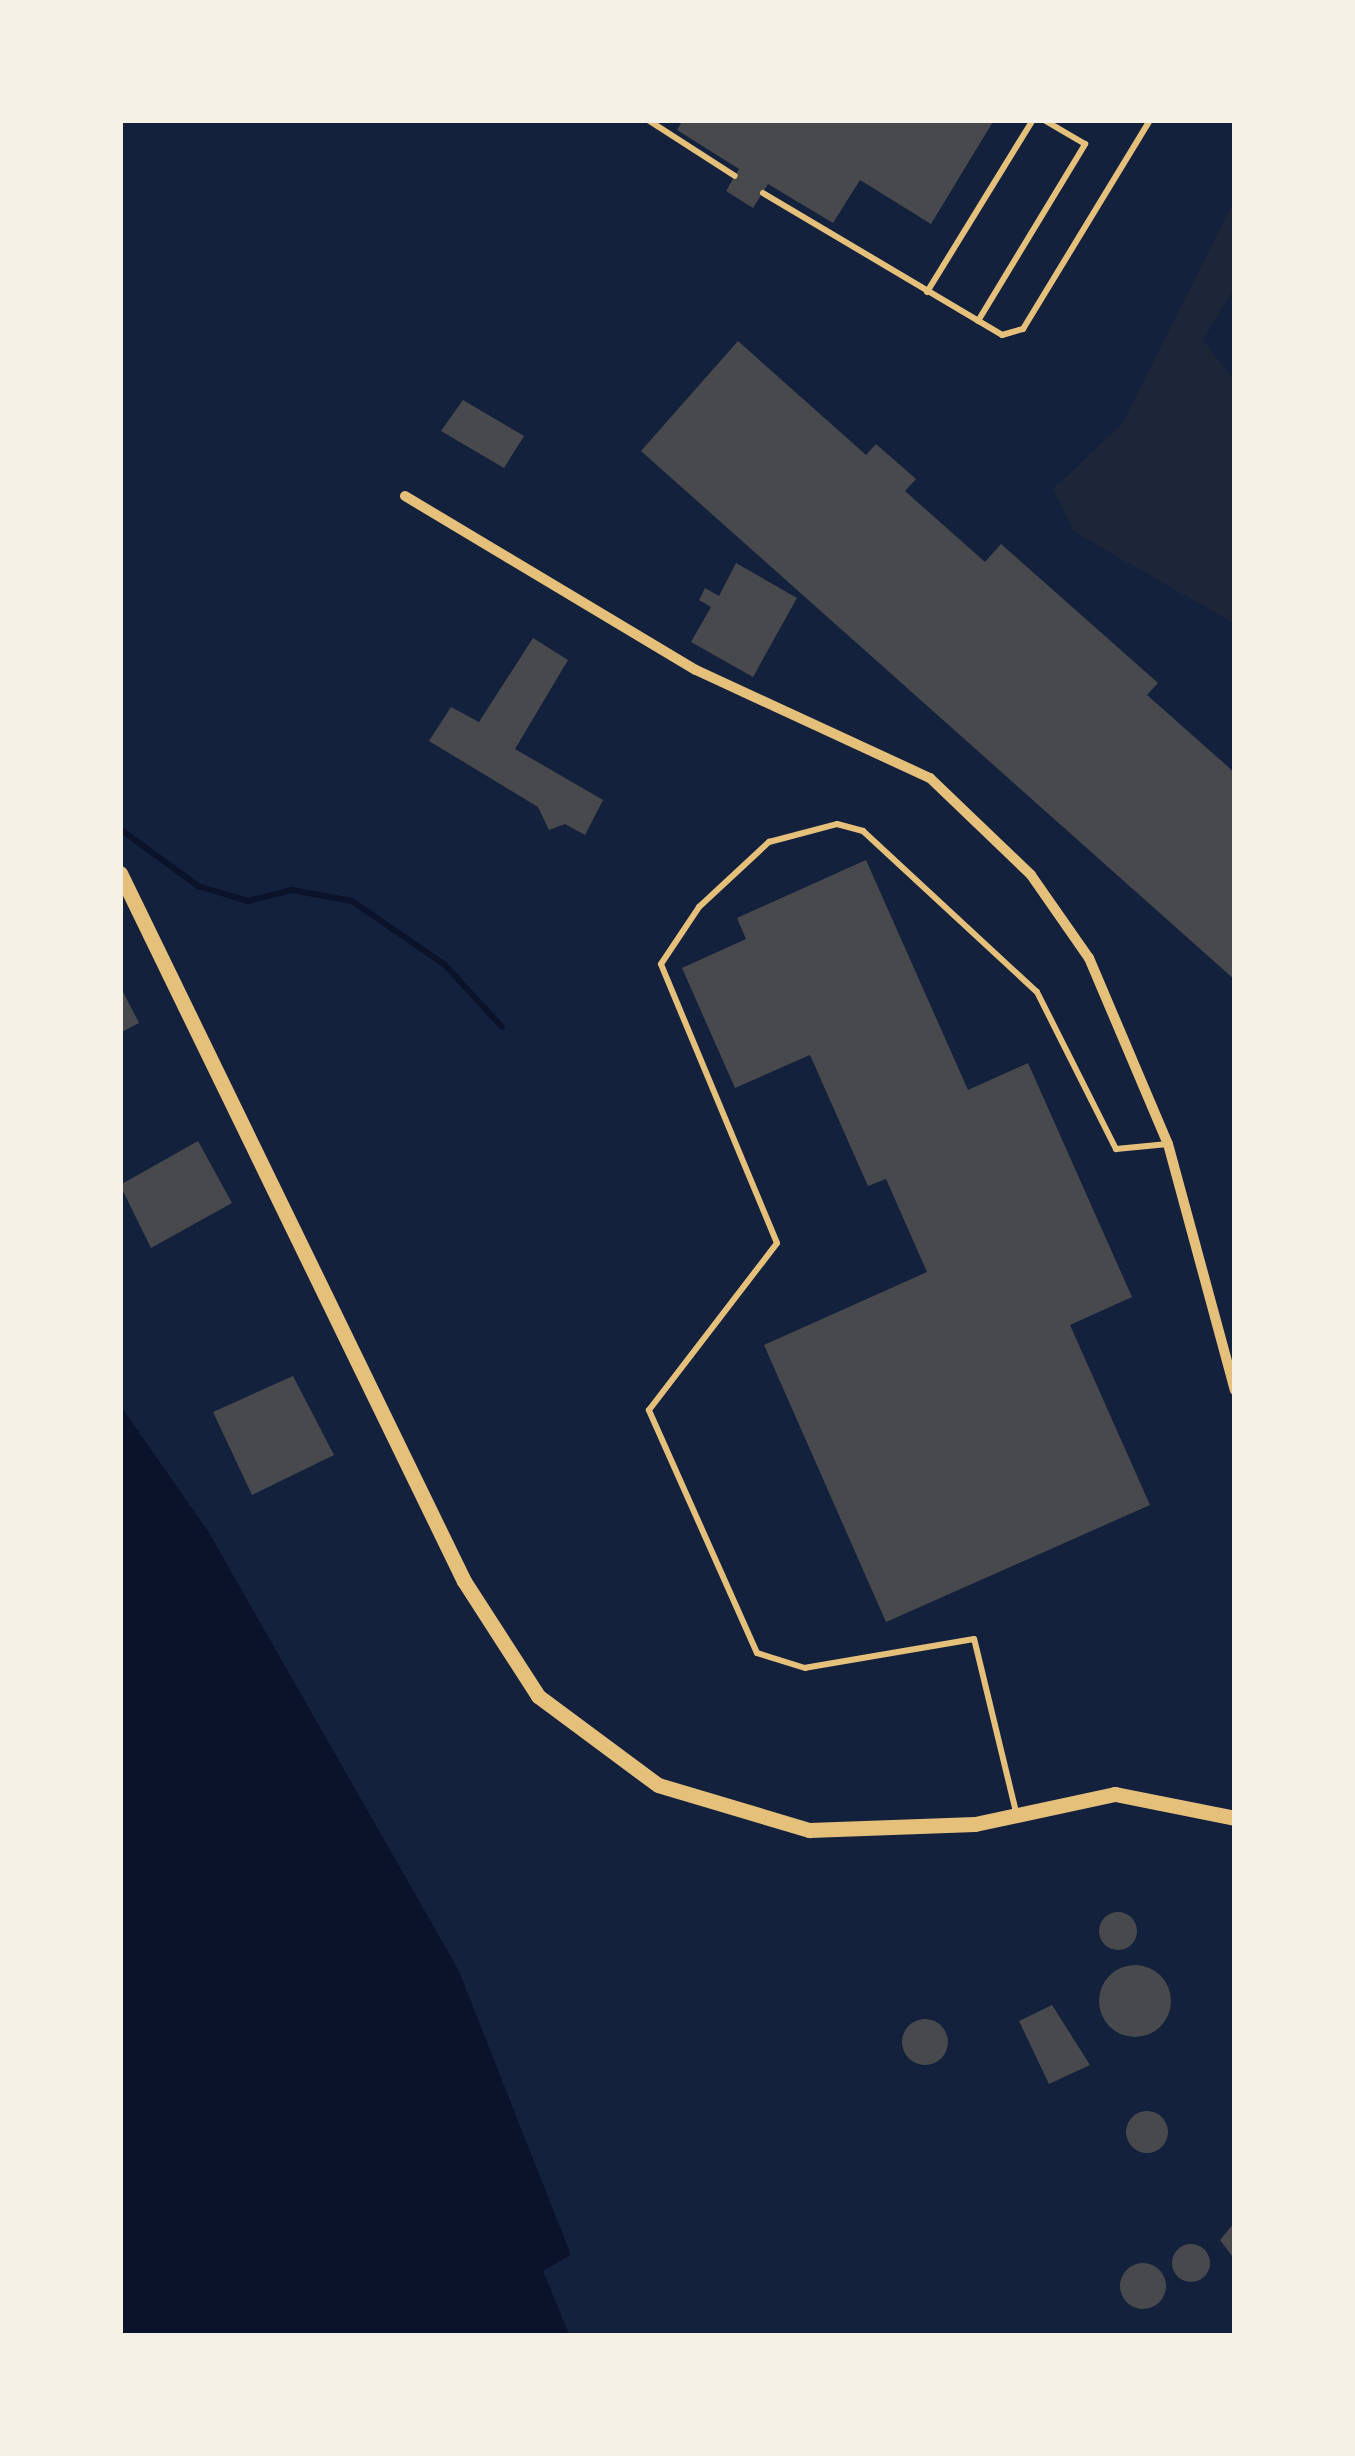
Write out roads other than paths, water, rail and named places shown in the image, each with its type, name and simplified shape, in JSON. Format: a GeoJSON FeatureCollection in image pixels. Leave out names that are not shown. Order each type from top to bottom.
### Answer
{"type":"FeatureCollection","features":[{"type":"Feature","properties":{"kind":"main road"},"geometry":{"type":"LineString","coordinates":[[120,873],[464,1581],[538,1696],[658,1785],[724,1812],[809,1829],[1017,1815],[1115,1794],[1209,1809],[1235,1818]]}},
{"type":"Feature","properties":{"kind":"main road"},"geometry":{"type":"LineString","coordinates":[[1209,1809],[1235,1828]]}},
{"type":"Feature","properties":{"kind":"street"},"geometry":{"type":"LineString","coordinates":[[405,496],[696,670],[930,778],[1031,875],[1089,958],[1168,1144],[1235,1390]]}},
{"type":"Feature","properties":{"kind":"lane"},"geometry":{"type":"LineString","coordinates":[[648,120],[735,176]]}},
{"type":"Feature","properties":{"kind":"lane"},"geometry":{"type":"LineString","coordinates":[[927,292],[1033,120]]}},
{"type":"Feature","properties":{"kind":"lane"},"geometry":{"type":"LineString","coordinates":[[977,321],[1085,144],[1044,120]]}},
{"type":"Feature","properties":{"kind":"lane"},"geometry":{"type":"LineString","coordinates":[[763,193],[1002,335],[1023,329],[1150,120]]}},
{"type":"Feature","properties":{"kind":"lane"},"geometry":{"type":"LineString","coordinates":[[1017,1815],[974,1640],[806,1668],[757,1653],[649,1410],[777,1243],[661,964],[699,907],[769,842],[837,824],[863,831],[1037,992],[1115,1149],[1168,1144]]}},
{"type":"Feature","properties":{"kind":"waterway"},"geometry":{"type":"LineString","coordinates":[[120,829],[198,886],[248,901],[292,890],[352,901],[445,965],[502,1027]]}}]}
